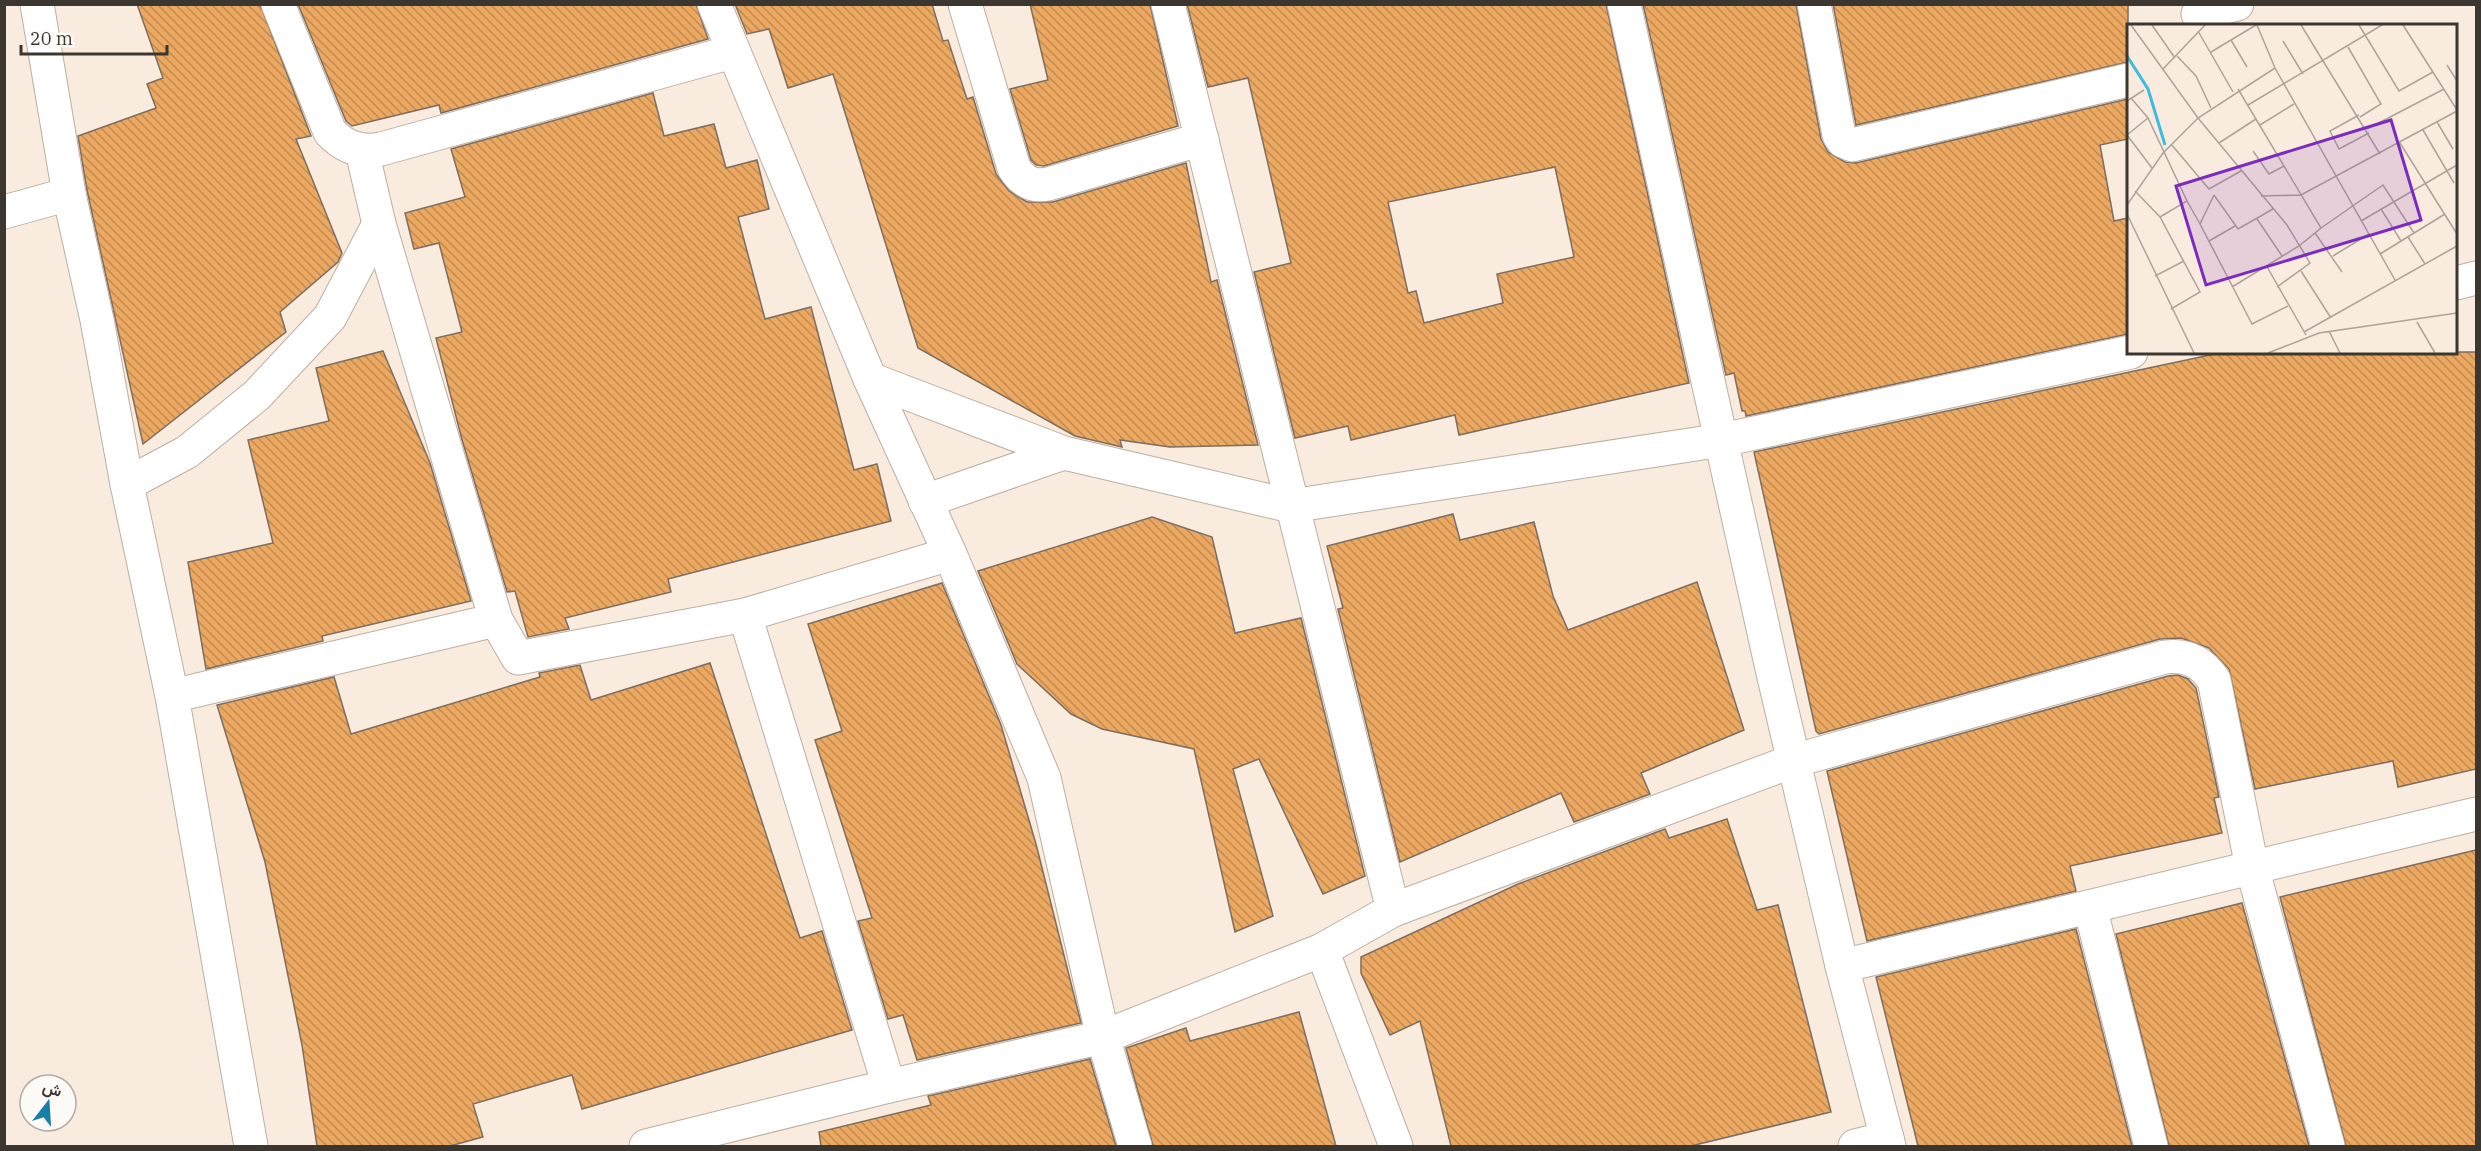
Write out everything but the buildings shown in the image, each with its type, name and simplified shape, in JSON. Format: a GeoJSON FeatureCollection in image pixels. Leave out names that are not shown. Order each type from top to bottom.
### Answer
{"type":"FeatureCollection","features":[{"type":"Feature","properties":{"kind":"street"},"geometry":{"type":"LineString","coordinates":[[37,4],[69,195],[97,320],[127,484],[172,696],[251,1146]]}},
{"type":"Feature","properties":{"kind":"street"},"geometry":{"type":"LineString","coordinates":[[278,4],[330,132],[342,144],[362,151],[381,149],[732,52]]}},
{"type":"Feature","properties":{"kind":"street"},"geometry":{"type":"LineString","coordinates":[[714,4],[732,52],[870,379],[950,554],[1044,778],[1103,1037],[1135,1146]]}},
{"type":"Feature","properties":{"kind":"street"},"geometry":{"type":"LineString","coordinates":[[965,4],[1014,168],[1027,182],[1036,185],[1048,184],[1202,139]]}},
{"type":"Feature","properties":{"kind":"street"},"geometry":{"type":"LineString","coordinates":[[1168,4],[1393,910]]}},
{"type":"Feature","properties":{"kind":"street"},"geometry":{"type":"LineString","coordinates":[[1624,4],[1793,761],[1842,966],[1888,1142],[1855,1146]]}},
{"type":"Feature","properties":{"kind":"street"},"geometry":{"type":"LineString","coordinates":[[1814,4],[1839,135],[1843,141],[1852,145],[2127,80]]}},
{"type":"Feature","properties":{"kind":"street"},"geometry":{"type":"LineString","coordinates":[[2198,15],[2237,4]]}},
{"type":"Feature","properties":{"kind":"street"},"geometry":{"type":"LineString","coordinates":[[362,151],[379,224],[496,620],[518,658],[745,615],[950,554]]}},
{"type":"Feature","properties":{"kind":"street"},"geometry":{"type":"LineString","coordinates":[[4,212],[69,195]]}},
{"type":"Feature","properties":{"kind":"street"},"geometry":{"type":"LineString","coordinates":[[127,484],[187,452],[257,395],[330,316],[379,224]]}},
{"type":"Feature","properties":{"kind":"street"},"geometry":{"type":"LineString","coordinates":[[2457,283],[2476,278]]}},
{"type":"Feature","properties":{"kind":"street"},"geometry":{"type":"LineString","coordinates":[[870,379],[1064,453],[1291,506],[1722,440],[2127,353]]}},
{"type":"Feature","properties":{"kind":"street"},"geometry":{"type":"LineString","coordinates":[[926,501],[1064,453]]}},
{"type":"Feature","properties":{"kind":"street"},"geometry":{"type":"LineString","coordinates":[[745,615],[889,1086]]}},
{"type":"Feature","properties":{"kind":"street"},"geometry":{"type":"LineString","coordinates":[[172,696],[496,620]]}},
{"type":"Feature","properties":{"kind":"street"},"geometry":{"type":"LineString","coordinates":[[646,1146],[697,1139],[889,1086],[1103,1037],[1322,950],[1393,910],[1793,761],[2165,657],[2187,657],[2206,669],[2214,680],[2252,867],[2328,1146]]}},
{"type":"Feature","properties":{"kind":"street"},"geometry":{"type":"LineString","coordinates":[[1842,966],[2476,814]]}},
{"type":"Feature","properties":{"kind":"street"},"geometry":{"type":"LineString","coordinates":[[2090,907],[2151,1146]]}},
{"type":"Feature","properties":{"kind":"street"},"geometry":{"type":"LineString","coordinates":[[1322,950],[1396,1146]]}}]}
